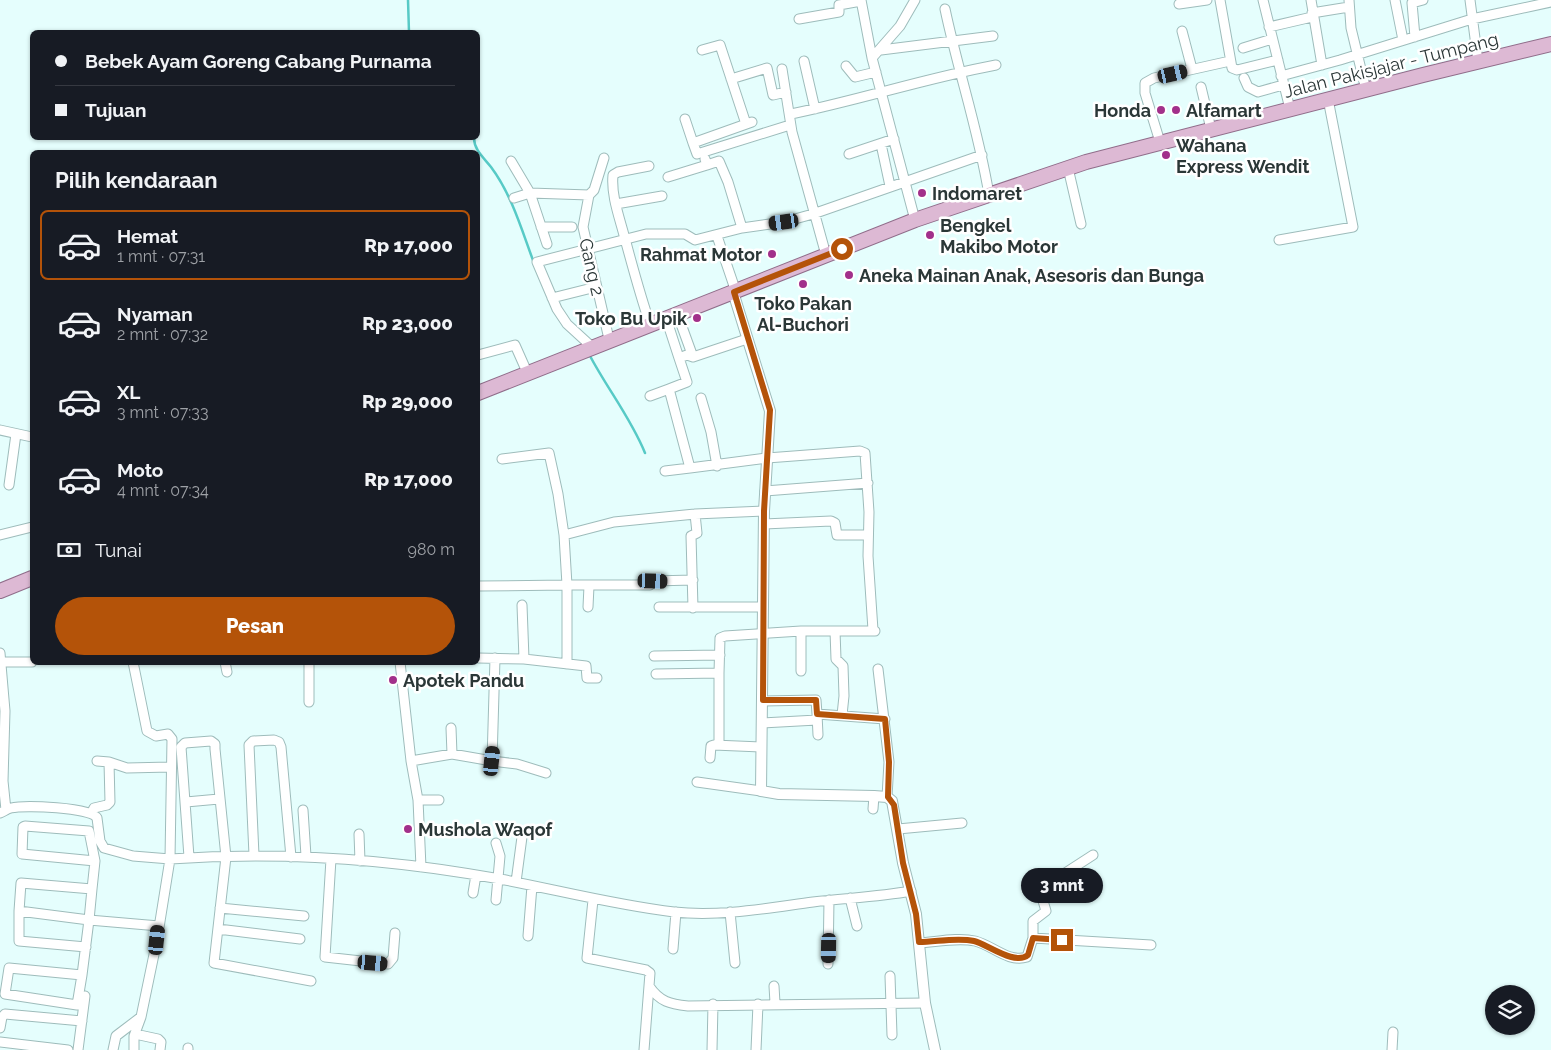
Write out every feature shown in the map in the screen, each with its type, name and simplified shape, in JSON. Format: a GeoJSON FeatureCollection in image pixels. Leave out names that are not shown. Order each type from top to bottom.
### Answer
{"type":"FeatureCollection","features":[{"type":"Feature","properties":{"kind":"main road","name":"Jalan Pakisjajar - Tumpang"},"geometry":{"type":"LineString","coordinates":[[480,391],[588,347],[734,292],[915,220],[1068,168],[1160,142],[1551,44]]}},
{"type":"Feature","properties":{"kind":"main road"},"geometry":{"type":"LineString","coordinates":[[0,591],[30,579]]}},
{"type":"Feature","properties":{"kind":"street"},"geometry":{"type":"LineString","coordinates":[[872,58],[881,50],[900,26],[915,0]]}},
{"type":"Feature","properties":{"kind":"street"},"geometry":{"type":"LineString","coordinates":[[1179,4],[1207,0]]}},
{"type":"Feature","properties":{"kind":"street"},"geometry":{"type":"LineString","coordinates":[[1220,0],[1232,68],[1237,70],[1278,60]]}},
{"type":"Feature","properties":{"kind":"street"},"geometry":{"type":"LineString","coordinates":[[1263,0],[1290,109]]}},
{"type":"Feature","properties":{"kind":"street"},"geometry":{"type":"LineString","coordinates":[[1311,0],[1312,15],[1322,65]]}},
{"type":"Feature","properties":{"kind":"street"},"geometry":{"type":"LineString","coordinates":[[1395,0],[1403,40]]}},
{"type":"Feature","properties":{"kind":"street"},"geometry":{"type":"LineString","coordinates":[[1415,36],[1412,3],[1422,0]]}},
{"type":"Feature","properties":{"kind":"street"},"geometry":{"type":"LineString","coordinates":[[1470,0],[1478,61]]}},
{"type":"Feature","properties":{"kind":"street"},"geometry":{"type":"LineString","coordinates":[[799,19],[838,12],[839,4],[861,1],[872,58],[915,220]]}},
{"type":"Feature","properties":{"kind":"street"},"geometry":{"type":"LineString","coordinates":[[1244,78],[1248,87],[1258,92],[1282,80],[1322,65],[1415,36],[1472,19],[1551,2]]}},
{"type":"Feature","properties":{"kind":"street"},"geometry":{"type":"LineString","coordinates":[[1269,27],[1349,3],[1350,28],[1366,90]]}},
{"type":"Feature","properties":{"kind":"street"},"geometry":{"type":"LineString","coordinates":[[945,9],[959,73],[982,155],[990,195]]}},
{"type":"Feature","properties":{"kind":"street"},"geometry":{"type":"LineString","coordinates":[[1182,31],[1192,69]]}},
{"type":"Feature","properties":{"kind":"street"},"geometry":{"type":"LineString","coordinates":[[881,50],[993,36]]}},
{"type":"Feature","properties":{"kind":"street"},"geometry":{"type":"LineString","coordinates":[[1243,48],[1272,39]]}},
{"type":"Feature","properties":{"kind":"street"},"geometry":{"type":"LineString","coordinates":[[693,143],[749,123],[731,79],[720,45],[702,50]]}},
{"type":"Feature","properties":{"kind":"street"},"geometry":{"type":"LineString","coordinates":[[1160,142],[1145,93],[1145,83],[1154,78],[1230,61]]}},
{"type":"Feature","properties":{"kind":"street"},"geometry":{"type":"LineString","coordinates":[[804,62],[815,109]]}},
{"type":"Feature","properties":{"kind":"street"},"geometry":{"type":"LineString","coordinates":[[791,114],[996,65]]}},
{"type":"Feature","properties":{"kind":"street"},"geometry":{"type":"LineString","coordinates":[[846,66],[855,76],[876,72]]}},
{"type":"Feature","properties":{"kind":"street"},"geometry":{"type":"LineString","coordinates":[[731,79],[767,68],[773,96],[786,92]]}},
{"type":"Feature","properties":{"kind":"street"},"geometry":{"type":"LineString","coordinates":[[782,69],[791,114],[790,125],[813,214],[826,255]]}},
{"type":"Feature","properties":{"kind":"street"},"geometry":{"type":"LineString","coordinates":[[1201,87],[1211,129]]}},
{"type":"Feature","properties":{"kind":"street"},"geometry":{"type":"LineString","coordinates":[[1279,240],[1353,228],[1328,99]]}},
{"type":"Feature","properties":{"kind":"street"},"geometry":{"type":"LineString","coordinates":[[685,119],[698,155],[790,125]]}},
{"type":"Feature","properties":{"kind":"street"},"geometry":{"type":"LineString","coordinates":[[849,154],[894,139]]}},
{"type":"Feature","properties":{"kind":"street"},"geometry":{"type":"LineString","coordinates":[[880,144],[890,186]]}},
{"type":"Feature","properties":{"kind":"street"},"geometry":{"type":"LineString","coordinates":[[704,154],[707,165]]}},
{"type":"Feature","properties":{"kind":"street"},"geometry":{"type":"LineString","coordinates":[[588,347],[568,324],[552,298],[537,262],[646,234],[685,234],[695,240],[717,236],[742,228],[784,222],[813,214],[982,155]]}},
{"type":"Feature","properties":{"kind":"street","name":"Gang 2"},"geometry":{"type":"LineString","coordinates":[[604,158],[594,190],[589,195],[582,222],[586,250],[609,339]]}},
{"type":"Feature","properties":{"kind":"street"},"geometry":{"type":"LineString","coordinates":[[511,161],[530,193],[547,244]]}},
{"type":"Feature","properties":{"kind":"street"},"geometry":{"type":"LineString","coordinates":[[668,178],[718,161],[728,182],[742,228]]}},
{"type":"Feature","properties":{"kind":"street"},"geometry":{"type":"LineString","coordinates":[[649,166],[618,172],[613,175],[616,204],[640,297],[650,324]]}},
{"type":"Feature","properties":{"kind":"street"},"geometry":{"type":"LineString","coordinates":[[1068,168],[1081,224]]}},
{"type":"Feature","properties":{"kind":"street"},"geometry":{"type":"LineString","coordinates":[[514,198],[530,193],[589,195]]}},
{"type":"Feature","properties":{"kind":"street"},"geometry":{"type":"LineString","coordinates":[[616,204],[662,196]]}},
{"type":"Feature","properties":{"kind":"street"},"geometry":{"type":"LineString","coordinates":[[542,227],[572,227]]}},
{"type":"Feature","properties":{"kind":"street"},"geometry":{"type":"LineString","coordinates":[[717,236],[734,286],[747,339],[770,410],[764,511],[761,791]]}},
{"type":"Feature","properties":{"kind":"street"},"geometry":{"type":"LineString","coordinates":[[552,298],[596,287]]}},
{"type":"Feature","properties":{"kind":"street"},"geometry":{"type":"LineString","coordinates":[[672,315],[693,357]]}},
{"type":"Feature","properties":{"kind":"street"},"geometry":{"type":"LineString","coordinates":[[650,396],[687,382],[679,358],[672,315]]}},
{"type":"Feature","properties":{"kind":"street"},"geometry":{"type":"LineString","coordinates":[[679,358],[687,355],[693,357],[747,339]]}},
{"type":"Feature","properties":{"kind":"street"},"geometry":{"type":"LineString","coordinates":[[480,355],[514,344],[527,372]]}},
{"type":"Feature","properties":{"kind":"street"},"geometry":{"type":"LineString","coordinates":[[670,389],[690,468]]}},
{"type":"Feature","properties":{"kind":"street"},"geometry":{"type":"LineString","coordinates":[[701,398],[711,432],[717,466]]}},
{"type":"Feature","properties":{"kind":"street"},"geometry":{"type":"LineString","coordinates":[[0,430],[30,437]]}},
{"type":"Feature","properties":{"kind":"street"},"geometry":{"type":"LineString","coordinates":[[9,485],[16,434]]}},
{"type":"Feature","properties":{"kind":"street"},"geometry":{"type":"LineString","coordinates":[[665,471],[717,466],[767,458],[863,451],[867,458],[868,535],[874,630],[801,631],[721,637],[719,744]]}},
{"type":"Feature","properties":{"kind":"street"},"geometry":{"type":"LineString","coordinates":[[502,459],[549,453],[564,535],[567,585],[567,664]]}},
{"type":"Feature","properties":{"kind":"street"},"geometry":{"type":"LineString","coordinates":[[765,491],[868,483]]}},
{"type":"Feature","properties":{"kind":"street"},"geometry":{"type":"LineString","coordinates":[[564,535],[607,524],[695,514],[764,511]]}},
{"type":"Feature","properties":{"kind":"street"},"geometry":{"type":"LineString","coordinates":[[692,608],[691,536],[697,533],[695,514]]}},
{"type":"Feature","properties":{"kind":"street"},"geometry":{"type":"LineString","coordinates":[[764,524],[831,521],[835,522],[836,535],[868,535]]}},
{"type":"Feature","properties":{"kind":"street"},"geometry":{"type":"LineString","coordinates":[[0,535],[30,528]]}},
{"type":"Feature","properties":{"kind":"street"},"geometry":{"type":"LineString","coordinates":[[480,586],[650,585],[653,581],[693,580]]}},
{"type":"Feature","properties":{"kind":"street"},"geometry":{"type":"LineString","coordinates":[[588,607],[589,586]]}},
{"type":"Feature","properties":{"kind":"street"},"geometry":{"type":"LineString","coordinates":[[522,605],[524,659]]}},
{"type":"Feature","properties":{"kind":"street"},"geometry":{"type":"LineString","coordinates":[[659,607],[762,607]]}},
{"type":"Feature","properties":{"kind":"street"},"geometry":{"type":"LineString","coordinates":[[801,631],[802,671]]}},
{"type":"Feature","properties":{"kind":"street"},"geometry":{"type":"LineString","coordinates":[[835,631],[836,659],[843,666],[844,696],[842,715]]}},
{"type":"Feature","properties":{"kind":"street"},"geometry":{"type":"LineString","coordinates":[[0,652],[5,729],[3,812],[22,808],[68,809],[92,812],[97,818],[100,841],[104,848],[133,856],[170,859],[254,855],[306,856],[421,867],[516,882],[593,900],[676,912],[730,912],[905,892]]}},
{"type":"Feature","properties":{"kind":"street"},"geometry":{"type":"LineString","coordinates":[[654,656],[720,655]]}},
{"type":"Feature","properties":{"kind":"street"},"geometry":{"type":"LineString","coordinates":[[480,658],[524,659],[586,666],[587,678],[597,678]]}},
{"type":"Feature","properties":{"kind":"street"},"geometry":{"type":"LineString","coordinates":[[492,761],[495,658]]}},
{"type":"Feature","properties":{"kind":"street"},"geometry":{"type":"LineString","coordinates":[[0,662],[30,662]]}},
{"type":"Feature","properties":{"kind":"street"},"geometry":{"type":"LineString","coordinates":[[134,665],[148,731],[156,736],[168,734],[172,739],[170,767],[170,859],[141,1017],[135,1034],[134,1050]]}},
{"type":"Feature","properties":{"kind":"street"},"geometry":{"type":"LineString","coordinates":[[309,665],[309,702]]}},
{"type":"Feature","properties":{"kind":"street"},"geometry":{"type":"LineString","coordinates":[[400,665],[410,761],[418,800],[421,867]]}},
{"type":"Feature","properties":{"kind":"street"},"geometry":{"type":"LineString","coordinates":[[878,668],[889,762],[888,797],[894,805],[903,863],[905,892],[919,942],[925,1003],[935,1050]]}},
{"type":"Feature","properties":{"kind":"street"},"geometry":{"type":"LineString","coordinates":[[656,674],[719,673]]}},
{"type":"Feature","properties":{"kind":"street"},"geometry":{"type":"LineString","coordinates":[[763,700],[816,700],[818,734]]}},
{"type":"Feature","properties":{"kind":"street"},"geometry":{"type":"LineString","coordinates":[[762,723],[842,715],[885,719]]}},
{"type":"Feature","properties":{"kind":"street"},"geometry":{"type":"LineString","coordinates":[[451,728],[452,754]]}},
{"type":"Feature","properties":{"kind":"street"},"geometry":{"type":"LineString","coordinates":[[254,855],[249,746],[253,741],[274,740],[279,742],[281,747],[291,857]]}},
{"type":"Feature","properties":{"kind":"street"},"geometry":{"type":"LineString","coordinates":[[189,857],[186,802],[180,750],[185,743],[211,741],[215,744],[226,857],[215,964],[310,981]]}},
{"type":"Feature","properties":{"kind":"street"},"geometry":{"type":"LineString","coordinates":[[710,758],[711,746],[719,744],[761,747]]}},
{"type":"Feature","properties":{"kind":"street"},"geometry":{"type":"LineString","coordinates":[[410,761],[452,754],[517,764],[546,772]]}},
{"type":"Feature","properties":{"kind":"street"},"geometry":{"type":"LineString","coordinates":[[98,761],[109,762],[127,768],[170,767]]}},
{"type":"Feature","properties":{"kind":"street"},"geometry":{"type":"LineString","coordinates":[[92,812],[94,808],[107,805],[110,802],[109,762]]}},
{"type":"Feature","properties":{"kind":"street"},"geometry":{"type":"LineString","coordinates":[[697,782],[779,794],[888,797]]}},
{"type":"Feature","properties":{"kind":"street"},"geometry":{"type":"LineString","coordinates":[[873,809],[874,796]]}},
{"type":"Feature","properties":{"kind":"street"},"geometry":{"type":"LineString","coordinates":[[186,802],[219,799]]}},
{"type":"Feature","properties":{"kind":"street"},"geometry":{"type":"LineString","coordinates":[[418,800],[439,800]]}},
{"type":"Feature","properties":{"kind":"street"},"geometry":{"type":"LineString","coordinates":[[304,810],[306,856]]}},
{"type":"Feature","properties":{"kind":"street"},"geometry":{"type":"LineString","coordinates":[[898,829],[962,823]]}},
{"type":"Feature","properties":{"kind":"street"},"geometry":{"type":"LineString","coordinates":[[78,1050],[82,1021],[86,947],[94,861],[89,831],[25,826],[23,828],[22,854],[94,861]]}},
{"type":"Feature","properties":{"kind":"street"},"geometry":{"type":"LineString","coordinates":[[359,834],[360,861]]}},
{"type":"Feature","properties":{"kind":"street"},"geometry":{"type":"LineString","coordinates":[[516,882],[522,837]]}},
{"type":"Feature","properties":{"kind":"street"},"geometry":{"type":"LineString","coordinates":[[496,843],[500,853],[496,900]]}},
{"type":"Feature","properties":{"kind":"street"},"geometry":{"type":"LineString","coordinates":[[919,942],[974,941],[1002,954],[1024,958],[1028,955],[1033,938],[1032,921],[1046,911],[1041,894],[1042,888],[1093,855]]}},
{"type":"Feature","properties":{"kind":"street"},"geometry":{"type":"LineString","coordinates":[[331,859],[325,957],[388,964],[393,958],[395,933]]}},
{"type":"Feature","properties":{"kind":"street"},"geometry":{"type":"LineString","coordinates":[[473,892],[476,875]]}},
{"type":"Feature","properties":{"kind":"street"},"geometry":{"type":"LineString","coordinates":[[86,947],[19,940],[21,883],[92,889]]}},
{"type":"Feature","properties":{"kind":"street"},"geometry":{"type":"LineString","coordinates":[[528,936],[532,886]]}},
{"type":"Feature","properties":{"kind":"street"},"geometry":{"type":"LineString","coordinates":[[850,898],[857,926]]}},
{"type":"Feature","properties":{"kind":"street"},"geometry":{"type":"LineString","coordinates":[[593,900],[587,958],[646,970],[650,973],[644,1050]]}},
{"type":"Feature","properties":{"kind":"street"},"geometry":{"type":"LineString","coordinates":[[828,964],[829,900]]}},
{"type":"Feature","properties":{"kind":"street"},"geometry":{"type":"LineString","coordinates":[[220,908],[304,916]]}},
{"type":"Feature","properties":{"kind":"street"},"geometry":{"type":"LineString","coordinates":[[19,911],[159,926]]}},
{"type":"Feature","properties":{"kind":"street"},"geometry":{"type":"LineString","coordinates":[[673,949],[676,912]]}},
{"type":"Feature","properties":{"kind":"street"},"geometry":{"type":"LineString","coordinates":[[730,912],[735,963]]}},
{"type":"Feature","properties":{"kind":"street"},"geometry":{"type":"LineString","coordinates":[[218,929],[300,939]]}},
{"type":"Feature","properties":{"kind":"street"},"geometry":{"type":"LineString","coordinates":[[1033,938],[1151,944]]}},
{"type":"Feature","properties":{"kind":"street"},"geometry":{"type":"LineString","coordinates":[[9,968],[85,974],[77,1005],[5,994],[9,968]]}},
{"type":"Feature","properties":{"kind":"street"},"geometry":{"type":"LineString","coordinates":[[890,976],[892,1035]]}},
{"type":"Feature","properties":{"kind":"street"},"geometry":{"type":"LineString","coordinates":[[649,986],[661,1001],[668,1004],[925,1003]]}},
{"type":"Feature","properties":{"kind":"street"},"geometry":{"type":"LineString","coordinates":[[774,986],[775,1003]]}},
{"type":"Feature","properties":{"kind":"street"},"geometry":{"type":"LineString","coordinates":[[712,1050],[713,1004]]}},
{"type":"Feature","properties":{"kind":"street"},"geometry":{"type":"LineString","coordinates":[[756,1050],[758,1004]]}},
{"type":"Feature","properties":{"kind":"street"},"geometry":{"type":"LineString","coordinates":[[0,1028],[2,1017],[5,1014],[82,1021]]}},
{"type":"Feature","properties":{"kind":"street"},"geometry":{"type":"LineString","coordinates":[[113,1050],[116,1036],[141,1017]]}},
{"type":"Feature","properties":{"kind":"street"},"geometry":{"type":"LineString","coordinates":[[1392,1050],[1394,1032]]}},
{"type":"Feature","properties":{"kind":"street"},"geometry":{"type":"LineString","coordinates":[[135,1034],[158,1039],[160,1050]]}},
{"type":"Feature","properties":{"kind":"street"},"geometry":{"type":"LineString","coordinates":[[0,1042],[68,1050]]}},
{"type":"Feature","properties":{"kind":"waterway"},"geometry":{"type":"LineString","coordinates":[[408,0],[409,30]]}},
{"type":"Feature","properties":{"kind":"waterway"},"geometry":{"type":"LineString","coordinates":[[474,140],[478,150]]}},
{"type":"Feature","properties":{"kind":"waterway"},"geometry":{"type":"LineString","coordinates":[[480,153],[491,167],[511,201],[534,263]]}},
{"type":"Feature","properties":{"kind":"waterway"},"geometry":{"type":"LineString","coordinates":[[589,354],[633,427],[645,453]]}},
{"type":"Feature","properties":{"kind":"place","name":"Honda"},"geometry":{"type":"Point","coordinates":[1161,110]}},
{"type":"Feature","properties":{"kind":"place","name":"Alfamart"},"geometry":{"type":"Point","coordinates":[1176,110]}},
{"type":"Feature","properties":{"kind":"place","name":"Wahana Express Wendit"},"geometry":{"type":"Point","coordinates":[1166,155]}},
{"type":"Feature","properties":{"kind":"place","name":"Indomaret"},"geometry":{"type":"Point","coordinates":[922,193]}},
{"type":"Feature","properties":{"kind":"place","name":"Bengkel Makibo Motor"},"geometry":{"type":"Point","coordinates":[930,235]}},
{"type":"Feature","properties":{"kind":"place","name":"Rahmat Motor"},"geometry":{"type":"Point","coordinates":[772,254]}},
{"type":"Feature","properties":{"kind":"place","name":"Aneka Mainan Anak, Asesoris dan Bunga"},"geometry":{"type":"Point","coordinates":[849,275]}},
{"type":"Feature","properties":{"kind":"place","name":"Toko Pakan Al-Buchori"},"geometry":{"type":"Point","coordinates":[803,284]}},
{"type":"Feature","properties":{"kind":"place","name":"Toko Bu Upik"},"geometry":{"type":"Point","coordinates":[697,318]}},
{"type":"Feature","properties":{"kind":"place","name":"Apotek Pandu"},"geometry":{"type":"Point","coordinates":[393,680]}},
{"type":"Feature","properties":{"kind":"place","name":"Mushola Waqof"},"geometry":{"type":"Point","coordinates":[408,829]}},
{"type":"Feature","properties":{"kind":"route"},"geometry":{"type":"LineString","coordinates":[[842,249],[734,292],[741,322],[770,410],[764,511],[763,700],[816,700],[817,714],[885,719],[889,762],[887,769],[888,797],[894,805],[903,863],[916,914],[919,942],[974,941],[1002,954],[1024,958],[1028,955],[1033,938],[1062,940]]}}]}
